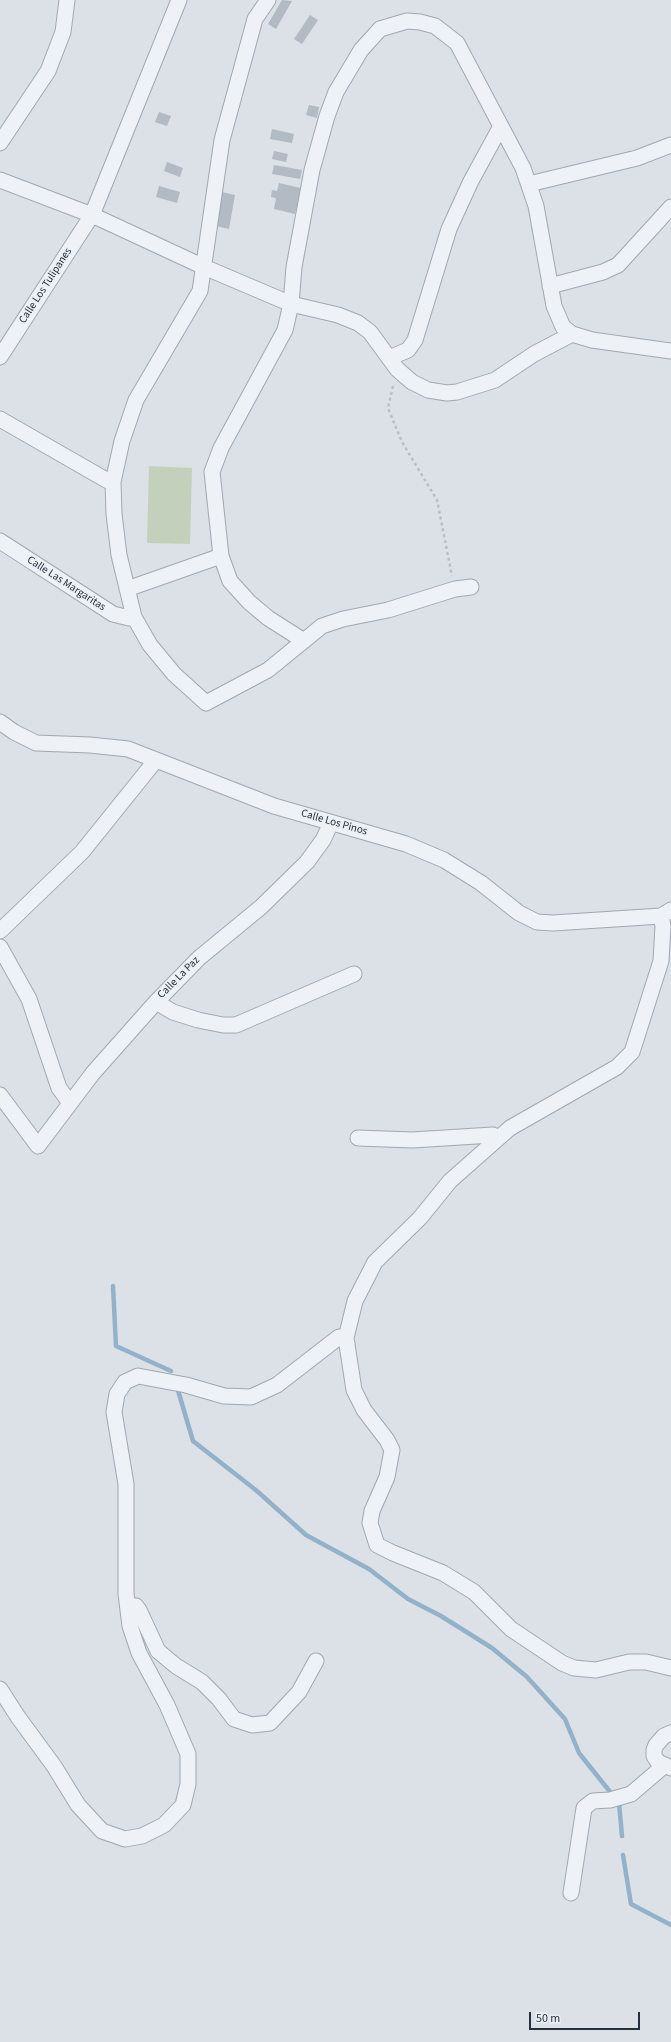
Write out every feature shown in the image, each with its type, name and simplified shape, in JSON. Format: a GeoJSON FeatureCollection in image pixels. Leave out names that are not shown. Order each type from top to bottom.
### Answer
{"type":"FeatureCollection","features":[{"type":"Feature","properties":{"kind":"street"},"geometry":{"type":"LineString","coordinates":[[0,143],[48,71],[63,32],[67,0]]}},
{"type":"Feature","properties":{"kind":"street","name":"Calle Los Tulipanes"},"geometry":{"type":"LineString","coordinates":[[0,357],[92,215],[179,0]]}},
{"type":"Feature","properties":{"kind":"street"},"geometry":{"type":"LineString","coordinates":[[268,0],[255,19],[222,140],[200,291],[136,400],[122,441],[113,482],[119,555],[134,617],[150,645],[174,674],[206,703],[268,670],[322,626],[343,619],[388,610],[455,589],[471,587]]}},
{"type":"Feature","properties":{"kind":"street"},"geometry":{"type":"LineString","coordinates":[[304,641],[268,618],[249,602],[230,581],[221,556],[212,472],[221,448],[285,330],[291,304],[294,267],[312,170],[327,116],[336,92],[361,50],[380,29],[407,21],[435,26],[445,32],[457,43],[523,168],[529,184],[536,206],[554,306],[563,327],[572,334],[592,340],[671,351]]}},
{"type":"Feature","properties":{"kind":"street"},"geometry":{"type":"LineString","coordinates":[[393,364],[408,350],[415,340],[449,229],[501,126]]}},
{"type":"Feature","properties":{"kind":"street"},"geometry":{"type":"LineString","coordinates":[[529,184],[637,158],[671,145]]}},
{"type":"Feature","properties":{"kind":"street"},"geometry":{"type":"LineString","coordinates":[[0,180],[92,215],[291,304],[338,316],[358,323],[370,332],[393,364],[412,382],[428,390],[447,393],[457,392],[495,380],[534,354],[572,334]]}},
{"type":"Feature","properties":{"kind":"street"},"geometry":{"type":"LineString","coordinates":[[550,286],[603,272],[618,265],[671,206]]}},
{"type":"Feature","properties":{"kind":"street"},"geometry":{"type":"LineString","coordinates":[[0,419],[108,481],[113,482]]}},
{"type":"Feature","properties":{"kind":"street","name":"Calle Las Margaritas"},"geometry":{"type":"LineString","coordinates":[[0,541],[114,614],[129,618],[134,617]]}},
{"type":"Feature","properties":{"kind":"street"},"geometry":{"type":"LineString","coordinates":[[127,589],[221,556]]}},
{"type":"Feature","properties":{"kind":"street","name":"Calle Los Pinos"},"geometry":{"type":"LineString","coordinates":[[0,722],[14,732],[36,743],[90,745],[128,750],[274,806],[406,844],[444,860],[481,883],[520,913],[538,922],[553,923],[666,913]]}},
{"type":"Feature","properties":{"kind":"street"},"geometry":{"type":"LineString","coordinates":[[0,931],[82,852],[156,760]]}},
{"type":"Feature","properties":{"kind":"street","name":"Calle La Paz"},"geometry":{"type":"LineString","coordinates":[[0,1094],[38,1146],[93,1074],[156,1002],[199,958],[261,907],[307,862],[323,840],[331,823]]}},
{"type":"Feature","properties":{"kind":"street"},"geometry":{"type":"LineString","coordinates":[[666,913],[663,926],[661,961],[632,1052],[617,1067],[510,1128],[450,1181],[420,1218],[375,1262],[356,1301],[346,1338],[354,1390],[364,1410],[387,1440],[392,1450],[387,1477],[372,1511],[370,1523],[377,1545],[392,1553],[443,1574],[474,1592],[511,1629],[562,1663],[574,1668],[596,1670],[629,1662],[646,1662],[671,1668]]}},
{"type":"Feature","properties":{"kind":"street"},"geometry":{"type":"LineString","coordinates":[[0,947],[29,999],[58,1088],[70,1103]]}},
{"type":"Feature","properties":{"kind":"street"},"geometry":{"type":"LineString","coordinates":[[156,1002],[173,1012],[198,1020],[223,1025],[236,1025],[354,974]]}},
{"type":"Feature","properties":{"kind":"street"},"geometry":{"type":"LineString","coordinates":[[358,1138],[412,1140],[493,1135],[498,1138]]}},
{"type":"Feature","properties":{"kind":"street"},"geometry":{"type":"LineString","coordinates":[[0,1688],[18,1718],[54,1766],[78,1805],[102,1831],[125,1839],[142,1836],[164,1825],[183,1804],[188,1784],[188,1754],[168,1705],[139,1653],[130,1626],[126,1594],[126,1484],[114,1412],[117,1394],[125,1382],[138,1376],[152,1377],[224,1396],[251,1397],[277,1385],[339,1337],[346,1338]]}},
{"type":"Feature","properties":{"kind":"street"},"geometry":{"type":"LineString","coordinates":[[128,1605],[136,1606],[139,1610],[158,1651],[176,1666],[202,1682],[219,1699],[234,1719],[252,1725],[270,1723],[299,1692],[316,1660]]}},
{"type":"Feature","properties":{"kind":"street"},"geometry":{"type":"LineString","coordinates":[[668,1766],[658,1762],[654,1756],[654,1750],[664,1736],[671,1733]]}},
{"type":"Feature","properties":{"kind":"street"},"geometry":{"type":"LineString","coordinates":[[571,1893],[584,1808],[593,1801],[610,1800],[631,1794],[668,1766]]}},
{"type":"Feature","properties":{"kind":"path"},"geometry":{"type":"LineString","coordinates":[[393,364],[388,408],[402,442],[437,500],[455,589]]}},
{"type":"Feature","properties":{"kind":"green space"},"geometry":{"type":"Polygon","coordinates":[[[149,466],[192,468],[190,544],[147,543],[149,466]]]}},
{"type":"Feature","properties":{"kind":"building"},"geometry":{"type":"Polygon","coordinates":[[[282,0],[292,1],[276,29],[268,24],[282,0]]]}},
{"type":"Feature","properties":{"kind":"building"},"geometry":{"type":"Polygon","coordinates":[[[310,15],[318,20],[302,44],[294,39],[310,15]]]}},
{"type":"Feature","properties":{"kind":"building"},"geometry":{"type":"Polygon","coordinates":[[[309,105],[319,107],[317,118],[306,115],[309,105]]]}},
{"type":"Feature","properties":{"kind":"building"},"geometry":{"type":"Polygon","coordinates":[[[159,112],[171,116],[167,126],[155,122],[159,112]]]}},
{"type":"Feature","properties":{"kind":"building"},"geometry":{"type":"Polygon","coordinates":[[[272,129],[294,134],[292,143],[270,139],[272,129]]]}},
{"type":"Feature","properties":{"kind":"building"},"geometry":{"type":"Polygon","coordinates":[[[274,151],[288,154],[286,162],[272,159],[274,151]]]}},
{"type":"Feature","properties":{"kind":"building"},"geometry":{"type":"Polygon","coordinates":[[[167,162],[183,168],[180,177],[164,171],[167,162]]]}},
{"type":"Feature","properties":{"kind":"building"},"geometry":{"type":"Polygon","coordinates":[[[274,165],[302,170],[300,179],[272,174],[274,165]]]}},
{"type":"Feature","properties":{"kind":"building"},"geometry":{"type":"Polygon","coordinates":[[[279,183],[301,188],[295,214],[274,209],[276,198],[271,197],[272,190],[277,191],[279,183]]]}},
{"type":"Feature","properties":{"kind":"building"},"geometry":{"type":"Polygon","coordinates":[[[159,186],[180,192],[177,203],[156,197],[159,186]]]}},
{"type":"Feature","properties":{"kind":"building"},"geometry":{"type":"Polygon","coordinates":[[[222,192],[235,195],[229,229],[216,226],[222,192]]]}},
{"type":"Feature","properties":{"kind":"waterway"},"geometry":{"type":"LineString","coordinates":[[113,1286],[116,1346],[171,1371]]}},
{"type":"Feature","properties":{"kind":"waterway"},"geometry":{"type":"LineString","coordinates":[[177,1387],[193,1441],[257,1491],[306,1535],[369,1569],[408,1599],[441,1616],[492,1648],[527,1677],[565,1719],[579,1753],[619,1803],[622,1836]]}},
{"type":"Feature","properties":{"kind":"waterway"},"geometry":{"type":"LineString","coordinates":[[623,1855],[631,1904],[671,1925]]}}]}
